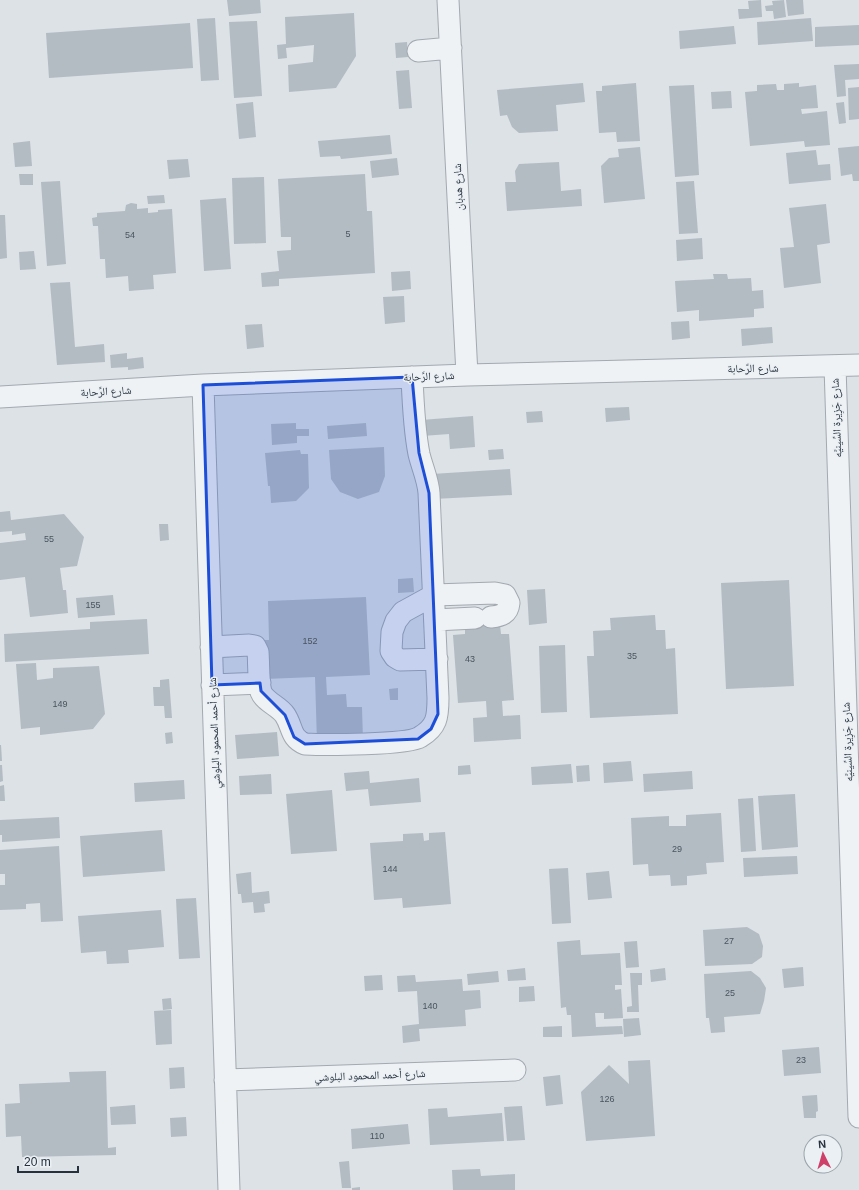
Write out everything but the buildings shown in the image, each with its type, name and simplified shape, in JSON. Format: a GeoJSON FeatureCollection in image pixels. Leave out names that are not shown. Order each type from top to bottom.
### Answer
{"type":"FeatureCollection","features":[{"type":"Feature","properties":{"kind":"street","name":"شارع هدبان"},"geometry":{"type":"LineString","coordinates":[[448,0],[467,374]]}},
{"type":"Feature","properties":{"kind":"street"},"geometry":{"type":"LineString","coordinates":[[418,51],[451,48]]}},
{"type":"Feature","properties":{"kind":"street","name":"شارع الرَّحابة"},"geometry":{"type":"LineString","coordinates":[[0,397],[202,385],[467,374],[859,365]]}},
{"type":"Feature","properties":{"kind":"street","name":"شارع جَزِيرة السِّينيَّه"},"geometry":{"type":"LineString","coordinates":[[835,366],[859,1117]]}},
{"type":"Feature","properties":{"kind":"street"},"geometry":{"type":"LineString","coordinates":[[211,647],[255,646],[258,652],[261,691],[264,697],[283,712],[290,723],[294,737],[299,742],[305,744],[402,742],[418,738],[431,729],[438,714],[434,595],[428,486],[419,453],[414,420],[412,377]]}},
{"type":"Feature","properties":{"kind":"street","name":"شارع أحمد المحمود البلوشي"},"geometry":{"type":"LineString","coordinates":[[202,385],[229,1190]]}},
{"type":"Feature","properties":{"kind":"street"},"geometry":{"type":"LineString","coordinates":[[435,620],[502,615],[506,613],[509,603],[504,595],[495,593],[434,595],[408,609],[396,621],[392,632],[391,651],[394,657],[400,660],[436,659]]}},
{"type":"Feature","properties":{"kind":"street"},"geometry":{"type":"LineString","coordinates":[[212,685],[260,683]]}},
{"type":"Feature","properties":{"kind":"street","name":"شارع أحمد المحمود البلوشي"},"geometry":{"type":"LineString","coordinates":[[226,1080],[515,1070]]}},
{"type":"Feature","properties":{"kind":"highlighted area"},"geometry":{"type":"Polygon","coordinates":[[[412,377],[419,453],[429,493],[438,714],[431,729],[418,739],[305,744],[294,737],[285,715],[261,691],[260,683],[212,685],[203,385],[412,377]]]}}]}
